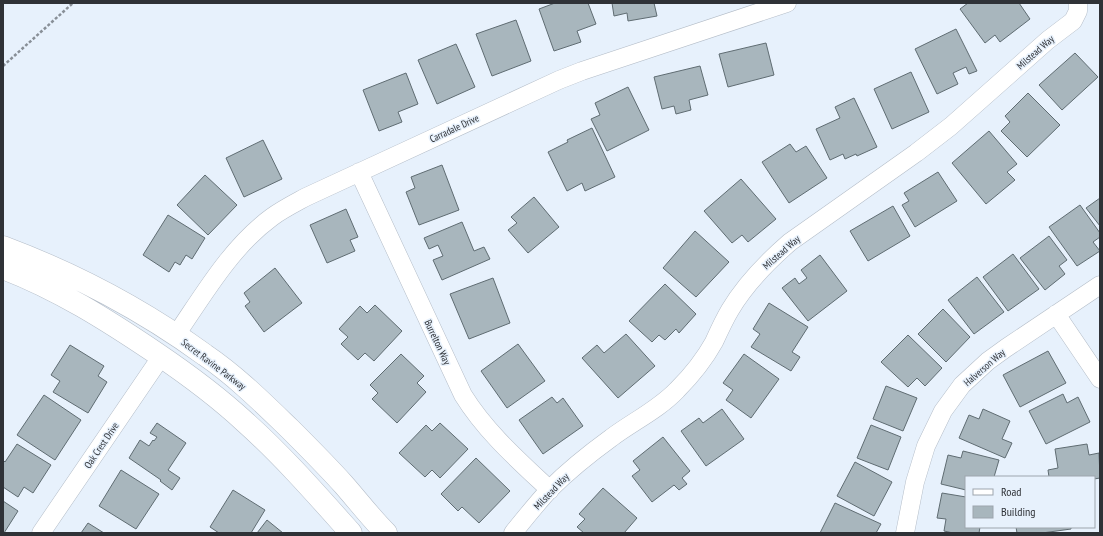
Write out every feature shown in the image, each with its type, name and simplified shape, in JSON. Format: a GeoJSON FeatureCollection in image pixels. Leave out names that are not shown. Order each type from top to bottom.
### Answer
{"type":"FeatureCollection","features":[{"type":"Feature","properties":{"kind":"main road","name":"Secret Ravine Parkway"},"geometry":{"type":"LineString","coordinates":[[3,247],[19,267],[98,315],[202,386],[244,421],[292,468],[351,533]]}},
{"type":"Feature","properties":{"kind":"main road","name":"Secret Ravine Parkway"},"geometry":{"type":"LineString","coordinates":[[19,267],[65,273],[108,295],[176,335],[212,360],[267,407],[312,451],[386,533]]}},
{"type":"Feature","properties":{"kind":"street","name":"Carradale Drive"},"geometry":{"type":"LineString","coordinates":[[176,335],[229,258],[258,228],[287,207],[558,80],[787,3]]}},
{"type":"Feature","properties":{"kind":"street","name":"Milstead Way"},"geometry":{"type":"LineString","coordinates":[[513,533],[550,490],[593,451],[658,406],[675,392],[702,361],[714,342],[730,309],[750,281],[777,253],[946,130],[1048,40],[1073,21],[1078,11],[1078,3]]}},
{"type":"Feature","properties":{"kind":"street","name":"Burrelton Way"},"geometry":{"type":"LineString","coordinates":[[359,172],[462,395],[479,419],[494,436],[550,490]]}},
{"type":"Feature","properties":{"kind":"street","name":"Halverson Way"},"geometry":{"type":"LineString","coordinates":[[905,533],[920,464],[931,435],[943,411],[962,385],[983,365],[1006,348],[1100,285]]}},
{"type":"Feature","properties":{"kind":"street"},"geometry":{"type":"LineString","coordinates":[[1056,314],[1100,379]]}},
{"type":"Feature","properties":{"kind":"street","name":"Oak Crest Drive"},"geometry":{"type":"LineString","coordinates":[[41,533],[161,357]]}},
{"type":"Feature","properties":{"kind":"path"},"geometry":{"type":"LineString","coordinates":[[3,66],[72,3]]}},
{"type":"Feature","properties":{"kind":"building"},"geometry":{"type":"Polygon","coordinates":[[[555,3],[588,3],[596,24],[577,31],[581,42],[554,51],[539,9],[555,3]]]}},
{"type":"Feature","properties":{"kind":"building"},"geometry":{"type":"Polygon","coordinates":[[[612,3],[654,3],[657,16],[628,21],[627,13],[614,16],[612,3]]]}},
{"type":"Feature","properties":{"kind":"building"},"geometry":{"type":"Polygon","coordinates":[[[968,3],[1019,3],[1030,19],[1000,42],[995,35],[985,43],[960,9],[968,3]]]}},
{"type":"Feature","properties":{"kind":"building"},"geometry":{"type":"Polygon","coordinates":[[[516,20],[531,61],[492,76],[476,34],[516,20]]]}},
{"type":"Feature","properties":{"kind":"building"},"geometry":{"type":"Polygon","coordinates":[[[956,29],[977,71],[969,74],[966,67],[953,73],[958,84],[937,94],[915,49],[956,29]]]}},
{"type":"Feature","properties":{"kind":"building"},"geometry":{"type":"Polygon","coordinates":[[[766,43],[774,75],[728,87],[719,54],[766,43]]]}},
{"type":"Feature","properties":{"kind":"building"},"geometry":{"type":"Polygon","coordinates":[[[456,44],[475,87],[437,104],[418,60],[456,44]]]}},
{"type":"Feature","properties":{"kind":"building"},"geometry":{"type":"Polygon","coordinates":[[[1075,53],[1098,77],[1062,110],[1039,85],[1075,53]]]}},
{"type":"Feature","properties":{"kind":"building"},"geometry":{"type":"Polygon","coordinates":[[[700,66],[708,95],[689,100],[691,110],[676,114],[674,106],[662,109],[654,77],[700,66]]]}},
{"type":"Feature","properties":{"kind":"building"},"geometry":{"type":"Polygon","coordinates":[[[911,72],[929,112],[892,129],[874,89],[911,72]]]}},
{"type":"Feature","properties":{"kind":"building"},"geometry":{"type":"Polygon","coordinates":[[[406,73],[418,104],[398,112],[402,122],[379,131],[363,90],[406,73]]]}},
{"type":"Feature","properties":{"kind":"building"},"geometry":{"type":"Polygon","coordinates":[[[628,87],[649,130],[607,151],[591,119],[600,115],[595,103],[628,87]]]}},
{"type":"Feature","properties":{"kind":"building"},"geometry":{"type":"Polygon","coordinates":[[[1028,93],[1060,125],[1027,157],[1001,131],[1010,122],[1005,116],[1028,93]]]}},
{"type":"Feature","properties":{"kind":"building"},"geometry":{"type":"Polygon","coordinates":[[[854,98],[877,147],[857,156],[856,154],[845,159],[843,154],[830,160],[816,129],[840,118],[835,107],[854,98]]]}},
{"type":"Feature","properties":{"kind":"building"},"geometry":{"type":"Polygon","coordinates":[[[592,128],[615,177],[585,191],[582,183],[567,191],[548,152],[568,142],[567,140],[592,128]]]}},
{"type":"Feature","properties":{"kind":"building"},"geometry":{"type":"Polygon","coordinates":[[[989,131],[1017,164],[1007,172],[1015,180],[986,204],[952,163],[989,131]]]}},
{"type":"Feature","properties":{"kind":"building"},"geometry":{"type":"Polygon","coordinates":[[[263,140],[282,179],[244,197],[226,158],[263,140]]]}},
{"type":"Feature","properties":{"kind":"building"},"geometry":{"type":"Polygon","coordinates":[[[790,144],[796,152],[806,146],[827,178],[789,203],[762,162],[790,144]]]}},
{"type":"Feature","properties":{"kind":"building"},"geometry":{"type":"Polygon","coordinates":[[[442,165],[459,210],[419,225],[406,192],[415,188],[411,177],[442,165]]]}},
{"type":"Feature","properties":{"kind":"building"},"geometry":{"type":"Polygon","coordinates":[[[938,172],[957,201],[915,227],[902,205],[909,201],[904,193],[938,172]]]}},
{"type":"Feature","properties":{"kind":"building"},"geometry":{"type":"Polygon","coordinates":[[[205,175],[237,205],[208,235],[177,205],[205,175]]]}},
{"type":"Feature","properties":{"kind":"building"},"geometry":{"type":"Polygon","coordinates":[[[741,179],[776,219],[748,242],[742,235],[732,243],[704,211],[741,179]]]}},
{"type":"Feature","properties":{"kind":"building"},"geometry":{"type":"Polygon","coordinates":[[[534,197],[559,227],[528,253],[508,230],[517,223],[511,217],[534,197]]]}},
{"type":"Feature","properties":{"kind":"building"},"geometry":{"type":"Polygon","coordinates":[[[1100,198],[1100,226],[1086,208],[1100,198]]]}},
{"type":"Feature","properties":{"kind":"building"},"geometry":{"type":"Polygon","coordinates":[[[1080,205],[1100,233],[1100,237],[1093,242],[1100,251],[1077,266],[1049,227],[1080,205]]]}},
{"type":"Feature","properties":{"kind":"building"},"geometry":{"type":"Polygon","coordinates":[[[893,206],[910,236],[868,261],[850,231],[893,206]]]}},
{"type":"Feature","properties":{"kind":"building"},"geometry":{"type":"Polygon","coordinates":[[[346,209],[358,237],[350,240],[355,251],[327,263],[310,225],[346,209]]]}},
{"type":"Feature","properties":{"kind":"building"},"geometry":{"type":"Polygon","coordinates":[[[168,215],[205,238],[192,259],[186,255],[180,265],[175,262],[169,272],[143,255],[168,215]]]}},
{"type":"Feature","properties":{"kind":"building"},"geometry":{"type":"Polygon","coordinates":[[[462,222],[474,251],[484,247],[490,259],[442,280],[433,260],[443,256],[438,245],[429,249],[424,238],[462,222]]]}},
{"type":"Feature","properties":{"kind":"building"},"geometry":{"type":"Polygon","coordinates":[[[695,231],[729,262],[696,297],[663,268],[695,231]]]}},
{"type":"Feature","properties":{"kind":"building"},"geometry":{"type":"Polygon","coordinates":[[[1049,236],[1067,260],[1059,266],[1065,274],[1045,290],[1020,258],[1049,236]]]}},
{"type":"Feature","properties":{"kind":"building"},"geometry":{"type":"Polygon","coordinates":[[[1013,254],[1039,289],[1008,311],[983,277],[1013,254]]]}},
{"type":"Feature","properties":{"kind":"building"},"geometry":{"type":"Polygon","coordinates":[[[820,255],[847,291],[808,321],[782,288],[795,278],[799,284],[807,278],[801,270],[820,255]]]}},
{"type":"Feature","properties":{"kind":"building"},"geometry":{"type":"Polygon","coordinates":[[[275,268],[302,303],[264,332],[245,306],[250,302],[244,293],[275,268]]]}},
{"type":"Feature","properties":{"kind":"building"},"geometry":{"type":"Polygon","coordinates":[[[977,277],[1004,312],[974,334],[948,300],[977,277]]]}},
{"type":"Feature","properties":{"kind":"building"},"geometry":{"type":"Polygon","coordinates":[[[493,278],[510,323],[469,339],[450,294],[493,278]]]}},
{"type":"Feature","properties":{"kind":"building"},"geometry":{"type":"Polygon","coordinates":[[[665,284],[696,314],[679,333],[676,329],[665,340],[659,335],[652,342],[629,321],[665,284]]]}},
{"type":"Feature","properties":{"kind":"building"},"geometry":{"type":"Polygon","coordinates":[[[769,303],[808,327],[792,352],[800,357],[791,371],[751,347],[760,334],[753,329],[769,303]]]}},
{"type":"Feature","properties":{"kind":"building"},"geometry":{"type":"Polygon","coordinates":[[[375,305],[402,331],[374,361],[365,353],[358,360],[341,344],[348,337],[339,329],[360,306],[367,313],[375,305]]]}},
{"type":"Feature","properties":{"kind":"building"},"geometry":{"type":"Polygon","coordinates":[[[943,309],[970,337],[946,362],[918,334],[943,309]]]}},
{"type":"Feature","properties":{"kind":"building"},"geometry":{"type":"Polygon","coordinates":[[[626,334],[655,366],[618,398],[582,358],[597,345],[604,353],[626,334]]]}},
{"type":"Feature","properties":{"kind":"building"},"geometry":{"type":"Polygon","coordinates":[[[908,335],[942,368],[925,386],[917,378],[908,387],[881,362],[908,335]]]}},
{"type":"Feature","properties":{"kind":"building"},"geometry":{"type":"Polygon","coordinates":[[[518,344],[545,381],[507,408],[481,371],[518,344]]]}},
{"type":"Feature","properties":{"kind":"building"},"geometry":{"type":"Polygon","coordinates":[[[70,345],[104,366],[98,376],[107,382],[88,413],[53,392],[60,381],[51,375],[70,345]]]}},
{"type":"Feature","properties":{"kind":"building"},"geometry":{"type":"Polygon","coordinates":[[[1048,351],[1066,383],[1020,407],[1003,375],[1048,351]]]}},
{"type":"Feature","properties":{"kind":"building"},"geometry":{"type":"Polygon","coordinates":[[[401,354],[424,376],[417,383],[426,392],[397,423],[372,399],[378,393],[370,385],[401,354]]]}},
{"type":"Feature","properties":{"kind":"building"},"geometry":{"type":"Polygon","coordinates":[[[744,354],[779,379],[751,418],[726,400],[733,390],[723,383],[744,354]]]}},
{"type":"Feature","properties":{"kind":"building"},"geometry":{"type":"Polygon","coordinates":[[[886,386],[917,398],[903,431],[873,419],[886,386]]]}},
{"type":"Feature","properties":{"kind":"building"},"geometry":{"type":"Polygon","coordinates":[[[1063,394],[1067,403],[1078,397],[1090,422],[1046,444],[1029,411],[1063,394]]]}},
{"type":"Feature","properties":{"kind":"building"},"geometry":{"type":"Polygon","coordinates":[[[44,395],[81,420],[55,460],[17,435],[44,395]]]}},
{"type":"Feature","properties":{"kind":"building"},"geometry":{"type":"Polygon","coordinates":[[[552,397],[557,403],[563,398],[583,426],[543,454],[519,420],[552,397]]]}},
{"type":"Feature","properties":{"kind":"building"},"geometry":{"type":"Polygon","coordinates":[[[722,409],[744,439],[706,466],[681,431],[699,418],[703,423],[722,409]]]}},
{"type":"Feature","properties":{"kind":"building"},"geometry":{"type":"Polygon","coordinates":[[[983,409],[1010,421],[1002,439],[1012,443],[1005,458],[959,438],[969,415],[979,419],[983,409]]]}},
{"type":"Feature","properties":{"kind":"building"},"geometry":{"type":"Polygon","coordinates":[[[157,423],[186,443],[168,470],[180,478],[172,490],[160,481],[161,480],[129,458],[140,440],[149,446],[153,440],[154,441],[157,437],[150,433],[157,423]]]}},
{"type":"Feature","properties":{"kind":"building"},"geometry":{"type":"Polygon","coordinates":[[[440,423],[468,449],[440,478],[432,470],[425,477],[399,453],[426,425],[432,431],[440,423]]]}},
{"type":"Feature","properties":{"kind":"building"},"geometry":{"type":"Polygon","coordinates":[[[871,425],[901,437],[888,470],[857,458],[871,425]]]}},
{"type":"Feature","properties":{"kind":"building"},"geometry":{"type":"Polygon","coordinates":[[[663,437],[690,471],[682,478],[687,484],[679,490],[674,485],[652,502],[632,476],[640,470],[633,461],[663,437]]]}},
{"type":"Feature","properties":{"kind":"building"},"geometry":{"type":"Polygon","coordinates":[[[17,444],[51,465],[33,493],[24,487],[18,497],[3,487],[3,460],[5,462],[17,444]]]}},
{"type":"Feature","properties":{"kind":"building"},"geometry":{"type":"Polygon","coordinates":[[[1087,444],[1089,455],[1099,453],[1100,478],[1095,479],[1095,476],[1049,476],[1048,470],[1058,468],[1055,449],[1087,444]]]}},
{"type":"Feature","properties":{"kind":"building"},"geometry":{"type":"Polygon","coordinates":[[[963,451],[999,460],[994,476],[965,476],[965,490],[941,484],[948,455],[961,458],[963,451]]]}},
{"type":"Feature","properties":{"kind":"building"},"geometry":{"type":"Polygon","coordinates":[[[476,458],[510,491],[479,523],[462,507],[458,511],[441,494],[476,458]]]}},
{"type":"Feature","properties":{"kind":"building"},"geometry":{"type":"Polygon","coordinates":[[[855,462],[892,482],[874,516],[837,496],[855,462]]]}},
{"type":"Feature","properties":{"kind":"building"},"geometry":{"type":"Polygon","coordinates":[[[121,470],[159,494],[136,529],[99,506],[121,470]]]}},
{"type":"Feature","properties":{"kind":"building"},"geometry":{"type":"Polygon","coordinates":[[[603,488],[637,518],[624,533],[584,533],[577,527],[585,519],[579,514],[603,488]]]}},
{"type":"Feature","properties":{"kind":"building"},"geometry":{"type":"Polygon","coordinates":[[[233,490],[265,510],[251,533],[219,533],[210,527],[233,490]]]}},
{"type":"Feature","properties":{"kind":"building"},"geometry":{"type":"Polygon","coordinates":[[[942,493],[965,497],[965,528],[980,528],[979,533],[953,533],[944,531],[946,519],[937,518],[942,493]]]}},
{"type":"Feature","properties":{"kind":"building"},"geometry":{"type":"Polygon","coordinates":[[[3,501],[18,511],[4,533],[3,533],[3,501]]]}},
{"type":"Feature","properties":{"kind":"building"},"geometry":{"type":"Polygon","coordinates":[[[835,503],[881,524],[876,533],[820,533],[835,503]]]}},
{"type":"Feature","properties":{"kind":"building"},"geometry":{"type":"Polygon","coordinates":[[[267,520],[283,533],[257,533],[267,520]]]}},
{"type":"Feature","properties":{"kind":"building"},"geometry":{"type":"Polygon","coordinates":[[[88,523],[104,533],[81,533],[88,523]]]}},
{"type":"Feature","properties":{"kind":"building"},"geometry":{"type":"Polygon","coordinates":[[[1016,528],[1071,528],[1042,533],[1017,533],[1016,528]]]}}]}
